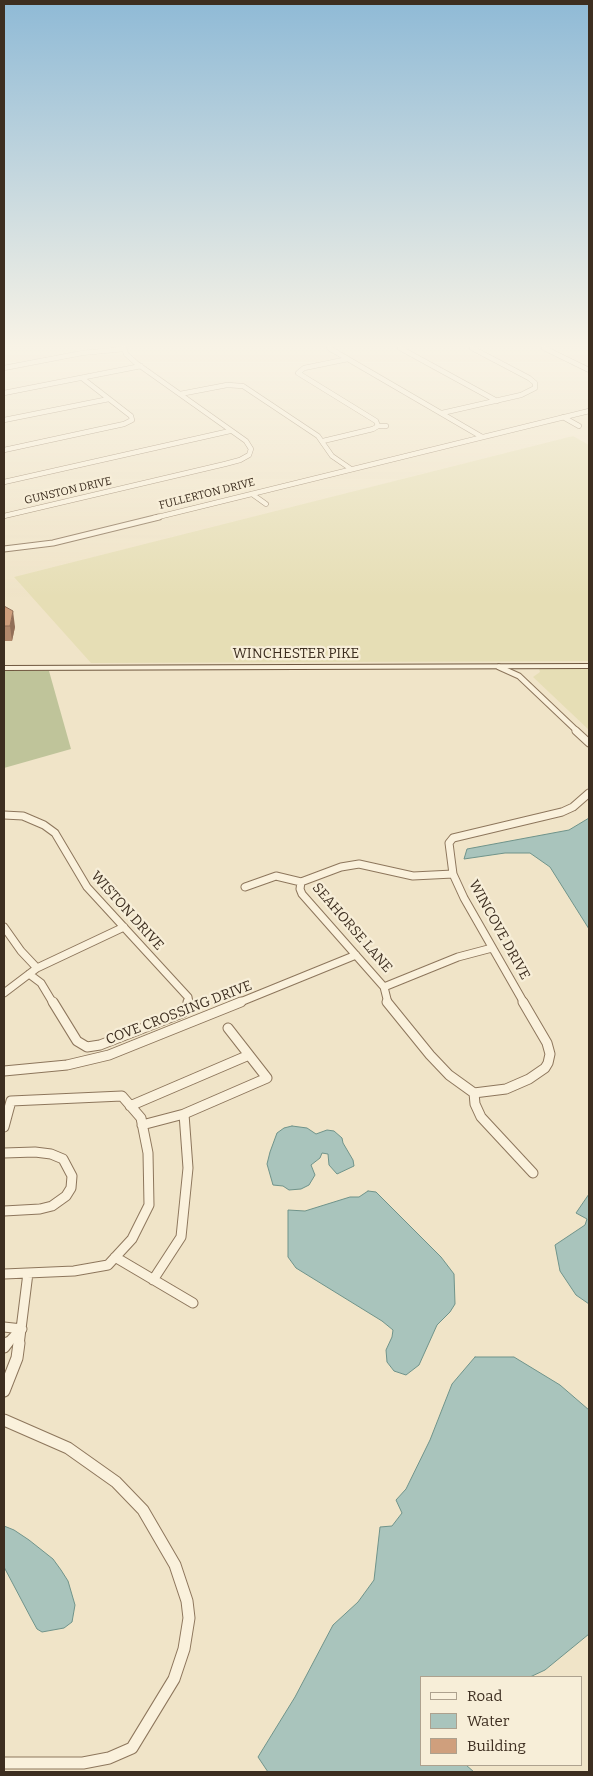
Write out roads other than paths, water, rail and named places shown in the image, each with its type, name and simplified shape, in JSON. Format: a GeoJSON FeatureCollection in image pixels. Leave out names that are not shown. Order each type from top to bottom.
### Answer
{"type":"FeatureCollection","features":[{"type":"Feature","properties":{"kind":"main road","name":"WINCHESTER PIKE"},"geometry":{"type":"LineString","coordinates":[[4,668],[589,666]]}},
{"type":"Feature","properties":{"kind":"street"},"geometry":{"type":"LineString","coordinates":[[4,450],[92,431]]}},
{"type":"Feature","properties":{"kind":"street"},"geometry":{"type":"LineString","coordinates":[[4,482],[230,431]]}},
{"type":"Feature","properties":{"kind":"street","name":"GUNSTON DRIVE"},"geometry":{"type":"LineString","coordinates":[[4,516],[234,462],[251,452],[248,444],[230,431]]}},
{"type":"Feature","properties":{"kind":"street"},"geometry":{"type":"LineString","coordinates":[[312,431],[323,441],[326,450],[332,456],[352,469]]}},
{"type":"Feature","properties":{"kind":"street"},"geometry":{"type":"LineString","coordinates":[[323,441],[369,431]]}},
{"type":"Feature","properties":{"kind":"street"},"geometry":{"type":"LineString","coordinates":[[471,431],[482,437]]}},
{"type":"Feature","properties":{"kind":"street","name":"FULLERTON DRIVE"},"geometry":{"type":"LineString","coordinates":[[4,549],[53,543],[507,431]]}},
{"type":"Feature","properties":{"kind":"street"},"geometry":{"type":"LineString","coordinates":[[252,494],[266,504]]}},
{"type":"Feature","properties":{"kind":"street"},"geometry":{"type":"LineString","coordinates":[[499,667],[519,676],[589,743]]}},
{"type":"Feature","properties":{"kind":"street"},"geometry":{"type":"LineString","coordinates":[[519,676],[525,667]]}},
{"type":"Feature","properties":{"kind":"street","name":"WINCOVE DRIVE"},"geometry":{"type":"LineString","coordinates":[[474,1092],[498,1090],[512,1086],[545,1068],[550,1059],[547,1043],[464,898],[453,874],[449,843],[453,838],[562,812],[573,807],[589,793]]}},
{"type":"Feature","properties":{"kind":"street","name":"WISTON DRIVE"},"geometry":{"type":"LineString","coordinates":[[4,815],[23,816],[49,828],[55,833],[87,888],[189,1000],[186,1010],[145,1028],[100,1045],[83,1046],[77,1041],[41,983],[29,974]]}},
{"type":"Feature","properties":{"kind":"street"},"geometry":{"type":"LineString","coordinates":[[245,887],[276,876],[301,882],[336,869],[359,864],[413,876],[453,874]]}},
{"type":"Feature","properties":{"kind":"street","name":"SEAHORSE LANE"},"geometry":{"type":"LineString","coordinates":[[301,882],[300,889],[302,894],[384,987],[388,1003],[440,1066],[458,1083],[474,1092]]}},
{"type":"Feature","properties":{"kind":"street"},"geometry":{"type":"LineString","coordinates":[[4,927],[21,951],[37,968]]}},
{"type":"Feature","properties":{"kind":"street"},"geometry":{"type":"LineString","coordinates":[[4,993],[37,968],[124,927]]}},
{"type":"Feature","properties":{"kind":"street"},"geometry":{"type":"LineString","coordinates":[[384,987],[458,957],[492,948]]}},
{"type":"Feature","properties":{"kind":"street","name":"COVE CROSSING DRIVE"},"geometry":{"type":"LineString","coordinates":[[4,1071],[67,1064],[109,1054],[356,955]]}},
{"type":"Feature","properties":{"kind":"street"},"geometry":{"type":"LineString","coordinates":[[142,1125],[184,1114],[266,1078],[228,1028]]}},
{"type":"Feature","properties":{"kind":"street"},"geometry":{"type":"LineString","coordinates":[[130,1106],[249,1055]]}},
{"type":"Feature","properties":{"kind":"street"},"geometry":{"type":"LineString","coordinates":[[474,1092],[475,1104],[482,1117],[533,1173]]}},
{"type":"Feature","properties":{"kind":"street"},"geometry":{"type":"LineString","coordinates":[[4,1127],[11,1101],[122,1096],[141,1118],[148,1153],[149,1205],[132,1240],[108,1265],[83,1269],[4,1274]]}},
{"type":"Feature","properties":{"kind":"street"},"geometry":{"type":"LineString","coordinates":[[153,1280],[181,1237],[188,1168],[184,1114]]}},
{"type":"Feature","properties":{"kind":"street"},"geometry":{"type":"LineString","coordinates":[[4,1153],[34,1152],[51,1154],[63,1159],[72,1176],[71,1188],[66,1196],[52,1206],[40,1209],[4,1211]]}},
{"type":"Feature","properties":{"kind":"street"},"geometry":{"type":"LineString","coordinates":[[115,1258],[193,1303]]}},
{"type":"Feature","properties":{"kind":"street"},"geometry":{"type":"LineString","coordinates":[[4,1391],[17,1358],[28,1273]]}},
{"type":"Feature","properties":{"kind":"street"},"geometry":{"type":"LineString","coordinates":[[4,1327],[22,1329]]}},
{"type":"Feature","properties":{"kind":"street"},"geometry":{"type":"LineString","coordinates":[[4,1348],[22,1329]]}},
{"type":"Feature","properties":{"kind":"street"},"geometry":{"type":"LineString","coordinates":[[4,1420],[68,1448],[116,1482],[143,1510],[170,1554],[187,1601],[189,1618],[185,1641],[174,1679],[132,1748],[83,1764],[4,1763]]}},
{"type":"Feature","properties":{"kind":"water"},"geometry":{"type":"Polygon","coordinates":[[[589,818],[589,929],[550,867],[530,853],[505,853],[464,859],[467,849],[569,830],[589,818]]]}},
{"type":"Feature","properties":{"kind":"water"},"geometry":{"type":"Polygon","coordinates":[[[292,1126],[307,1128],[316,1134],[327,1130],[334,1131],[342,1138],[354,1166],[337,1174],[329,1165],[328,1154],[322,1153],[320,1158],[311,1165],[315,1175],[309,1185],[301,1189],[289,1190],[283,1186],[273,1185],[267,1164],[270,1152],[277,1133],[284,1128],[292,1126]]]}},
{"type":"Feature","properties":{"kind":"water"},"geometry":{"type":"Polygon","coordinates":[[[368,1191],[376,1192],[441,1257],[454,1274],[455,1304],[437,1325],[419,1365],[406,1375],[394,1371],[387,1362],[386,1350],[393,1330],[382,1321],[296,1268],[288,1257],[288,1210],[305,1211],[350,1197],[359,1197],[368,1191]]]}},
{"type":"Feature","properties":{"kind":"water"},"geometry":{"type":"Polygon","coordinates":[[[589,1194],[589,1304],[576,1295],[560,1271],[555,1245],[585,1225],[587,1219],[576,1213],[589,1194]]]}},
{"type":"Feature","properties":{"kind":"water"},"geometry":{"type":"Polygon","coordinates":[[[475,1357],[514,1357],[560,1385],[589,1410],[589,1634],[545,1670],[532,1676],[420,1676],[420,1766],[467,1766],[474,1772],[268,1772],[258,1757],[295,1697],[333,1625],[358,1602],[374,1580],[380,1527],[392,1526],[402,1513],[396,1500],[406,1489],[430,1440],[452,1384],[475,1357]]]}},
{"type":"Feature","properties":{"kind":"water"},"geometry":{"type":"Polygon","coordinates":[[[4,1526],[29,1540],[53,1559],[68,1581],[75,1605],[72,1622],[64,1628],[42,1632],[37,1629],[4,1567],[4,1526]]]}}]}
